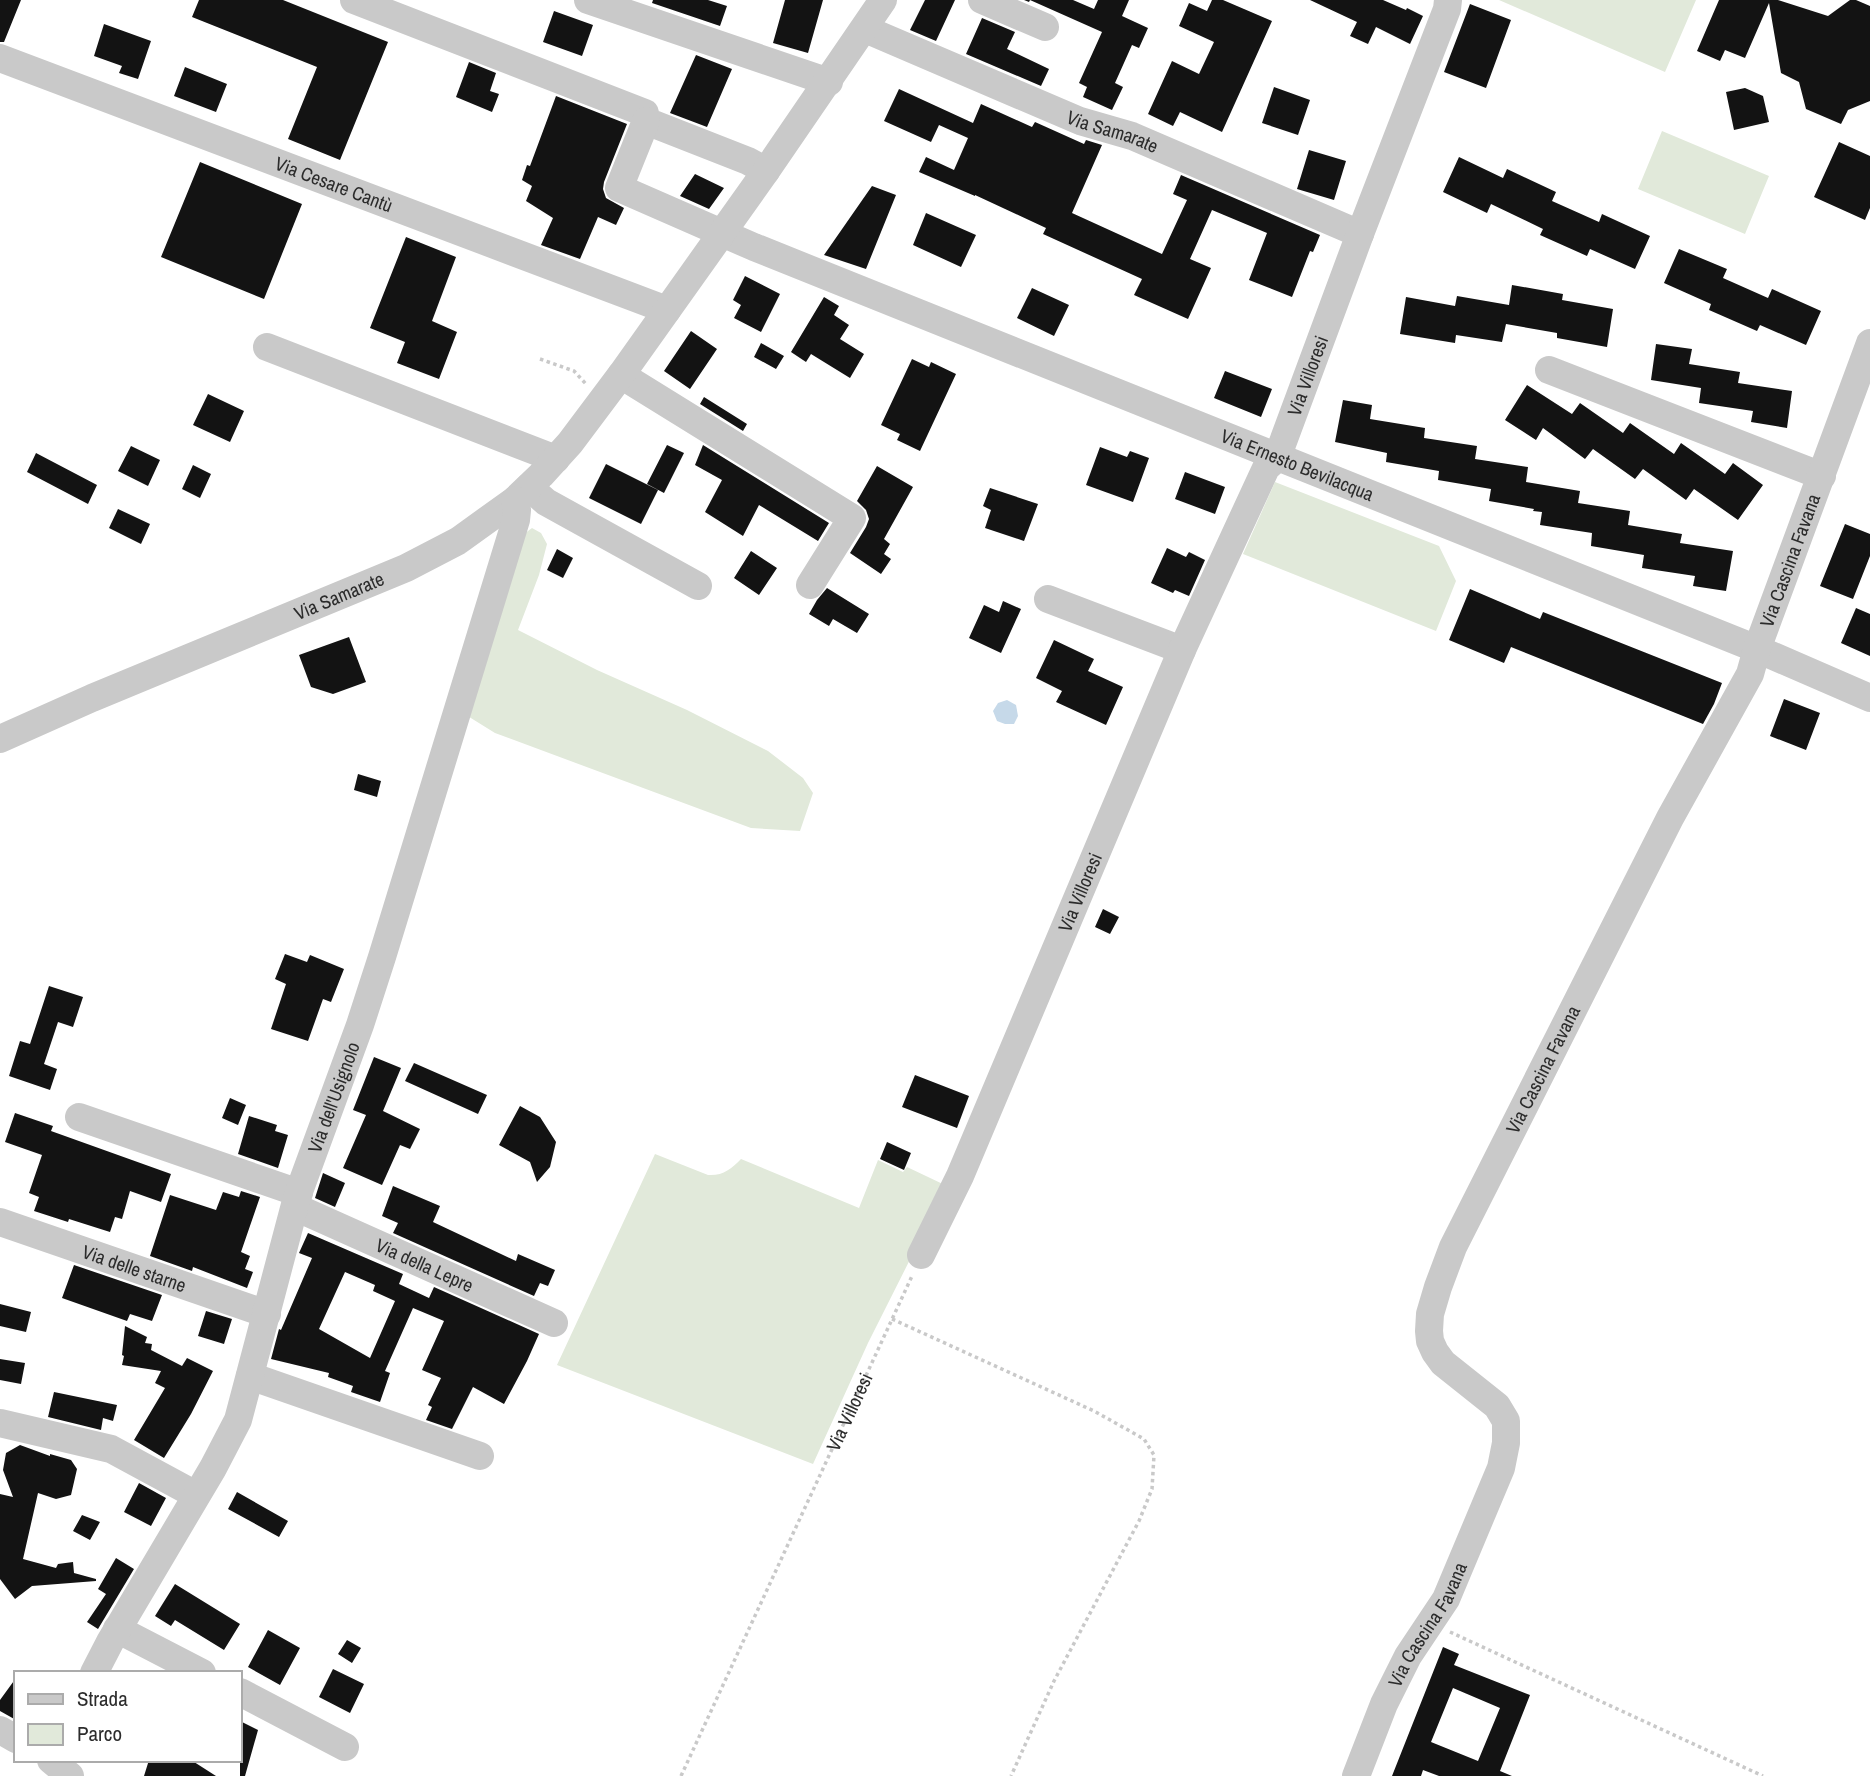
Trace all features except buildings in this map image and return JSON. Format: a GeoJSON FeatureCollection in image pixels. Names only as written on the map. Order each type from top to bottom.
{"type":"FeatureCollection","features":[{"type":"Feature","properties":{"kind":"street"},"geometry":{"type":"LineString","coordinates":[[354,0],[645,113],[646,121],[748,160],[766,171]]}},
{"type":"Feature","properties":{"kind":"street"},"geometry":{"type":"LineString","coordinates":[[588,0],[828,82]]}},
{"type":"Feature","properties":{"kind":"street","name":"Via Samarate"},"geometry":{"type":"LineString","coordinates":[[0,739],[406,568],[458,541],[522,493],[556,459],[621,375],[723,233],[883,0]]}},
{"type":"Feature","properties":{"kind":"street"},"geometry":{"type":"LineString","coordinates":[[982,0],[1045,27]]}},
{"type":"Feature","properties":{"kind":"street","name":"Via Villoresi"},"geometry":{"type":"LineString","coordinates":[[921,1255],[960,1176],[1182,650],[1266,468],[1277,458],[1360,234],[1441,3]]}},
{"type":"Feature","properties":{"kind":"street","name":"Via Samarate"},"geometry":{"type":"LineString","coordinates":[[865,29],[1080,121],[1132,136],[1360,234]]}},
{"type":"Feature","properties":{"kind":"street","name":"Via Cesare Cantù"},"geometry":{"type":"LineString","coordinates":[[0,58],[667,310]]}},
{"type":"Feature","properties":{"kind":"street","name":"Via Ernesto Bevilacqua"},"geometry":{"type":"LineString","coordinates":[[646,121],[619,188],[754,247],[1757,649],[1870,698]]}},
{"type":"Feature","properties":{"kind":"street","name":"Via Cascina Favana"},"geometry":{"type":"LineString","coordinates":[[1356,1776],[1384,1704],[1408,1656],[1446,1599],[1501,1468],[1506,1443],[1506,1420],[1497,1406],[1443,1363],[1435,1352],[1429,1331],[1430,1314],[1438,1287],[1453,1247],[1670,818],[1750,674],[1870,343]]}},
{"type":"Feature","properties":{"kind":"street"},"geometry":{"type":"LineString","coordinates":[[267,347],[556,459]]}},
{"type":"Feature","properties":{"kind":"street"},"geometry":{"type":"LineString","coordinates":[[1549,370],[1822,476]]}},
{"type":"Feature","properties":{"kind":"street"},"geometry":{"type":"LineString","coordinates":[[621,375],[852,518],[810,584]]}},
{"type":"Feature","properties":{"kind":"street"},"geometry":{"type":"LineString","coordinates":[[522,493],[546,502],[698,586]]}},
{"type":"Feature","properties":{"kind":"street","name":"Via dell'Usignolo"},"geometry":{"type":"LineString","coordinates":[[95,1671],[233,1430],[242,1408],[297,1200],[387,944],[522,493]]}},
{"type":"Feature","properties":{"kind":"street"},"geometry":{"type":"LineString","coordinates":[[1048,599],[1182,650]]}},
{"type":"Feature","properties":{"kind":"street","name":"Via della Lepre"},"geometry":{"type":"LineString","coordinates":[[79,1117],[297,1200],[554,1322]]}},
{"type":"Feature","properties":{"kind":"street","name":"Via delle starne"},"geometry":{"type":"LineString","coordinates":[[0,1222],[267,1314]]}},
{"type":"Feature","properties":{"kind":"street"},"geometry":{"type":"LineString","coordinates":[[250,1377],[480,1456]]}},
{"type":"Feature","properties":{"kind":"street"},"geometry":{"type":"LineString","coordinates":[[0,1423],[111,1449],[196,1495]]}},
{"type":"Feature","properties":{"kind":"street"},"geometry":{"type":"LineString","coordinates":[[117,1629],[198,1671]]}},
{"type":"Feature","properties":{"kind":"street"},"geometry":{"type":"LineString","coordinates":[[242,1693],[345,1747]]}},
{"type":"Feature","properties":{"kind":"street"},"geometry":{"type":"LineString","coordinates":[[54,1762],[72,1776]]}},
{"type":"Feature","properties":{"kind":"path"},"geometry":{"type":"LineString","coordinates":[[540,359],[574,371],[592,391]]}},
{"type":"Feature","properties":{"kind":"path","name":"Via Villoresi"},"geometry":{"type":"LineString","coordinates":[[681,1776],[921,1255]]}},
{"type":"Feature","properties":{"kind":"path"},"geometry":{"type":"LineString","coordinates":[[892,1319],[1094,1411],[1144,1439],[1154,1455],[1152,1489],[1139,1521],[1054,1681],[1011,1776]]}},
{"type":"Feature","properties":{"kind":"path"},"geometry":{"type":"LineString","coordinates":[[1431,1623],[1763,1776]]}},
{"type":"Feature","properties":{"kind":"green space"},"geometry":{"type":"Polygon","coordinates":[[[1499,0],[1696,0],[1665,72],[1499,0]]]}},
{"type":"Feature","properties":{"kind":"green space"},"geometry":{"type":"Polygon","coordinates":[[[1662,131],[1769,176],[1745,234],[1638,189],[1662,131]]]}},
{"type":"Feature","properties":{"kind":"green space"},"geometry":{"type":"Polygon","coordinates":[[[1275,482],[1439,546],[1456,581],[1436,631],[1243,554],[1275,482]]]}},
{"type":"Feature","properties":{"kind":"green space"},"geometry":{"type":"Polygon","coordinates":[[[532,528],[541,533],[547,544],[539,575],[518,630],[768,751],[803,778],[813,793],[800,831],[751,828],[495,733],[466,715],[524,534],[532,528]]]}},
{"type":"Feature","properties":{"kind":"green space"},"geometry":{"type":"Polygon","coordinates":[[[655,1154],[708,1175],[726,1171],[741,1159],[859,1208],[878,1160],[903,1172],[907,1167],[947,1186],[868,1343],[813,1464],[557,1365],[655,1154]]]}},
{"type":"Feature","properties":{"kind":"water"},"geometry":{"type":"Polygon","coordinates":[[[1007,700],[1016,705],[1018,716],[1014,724],[997,721],[993,711],[998,703],[1007,700]]]}}]}
